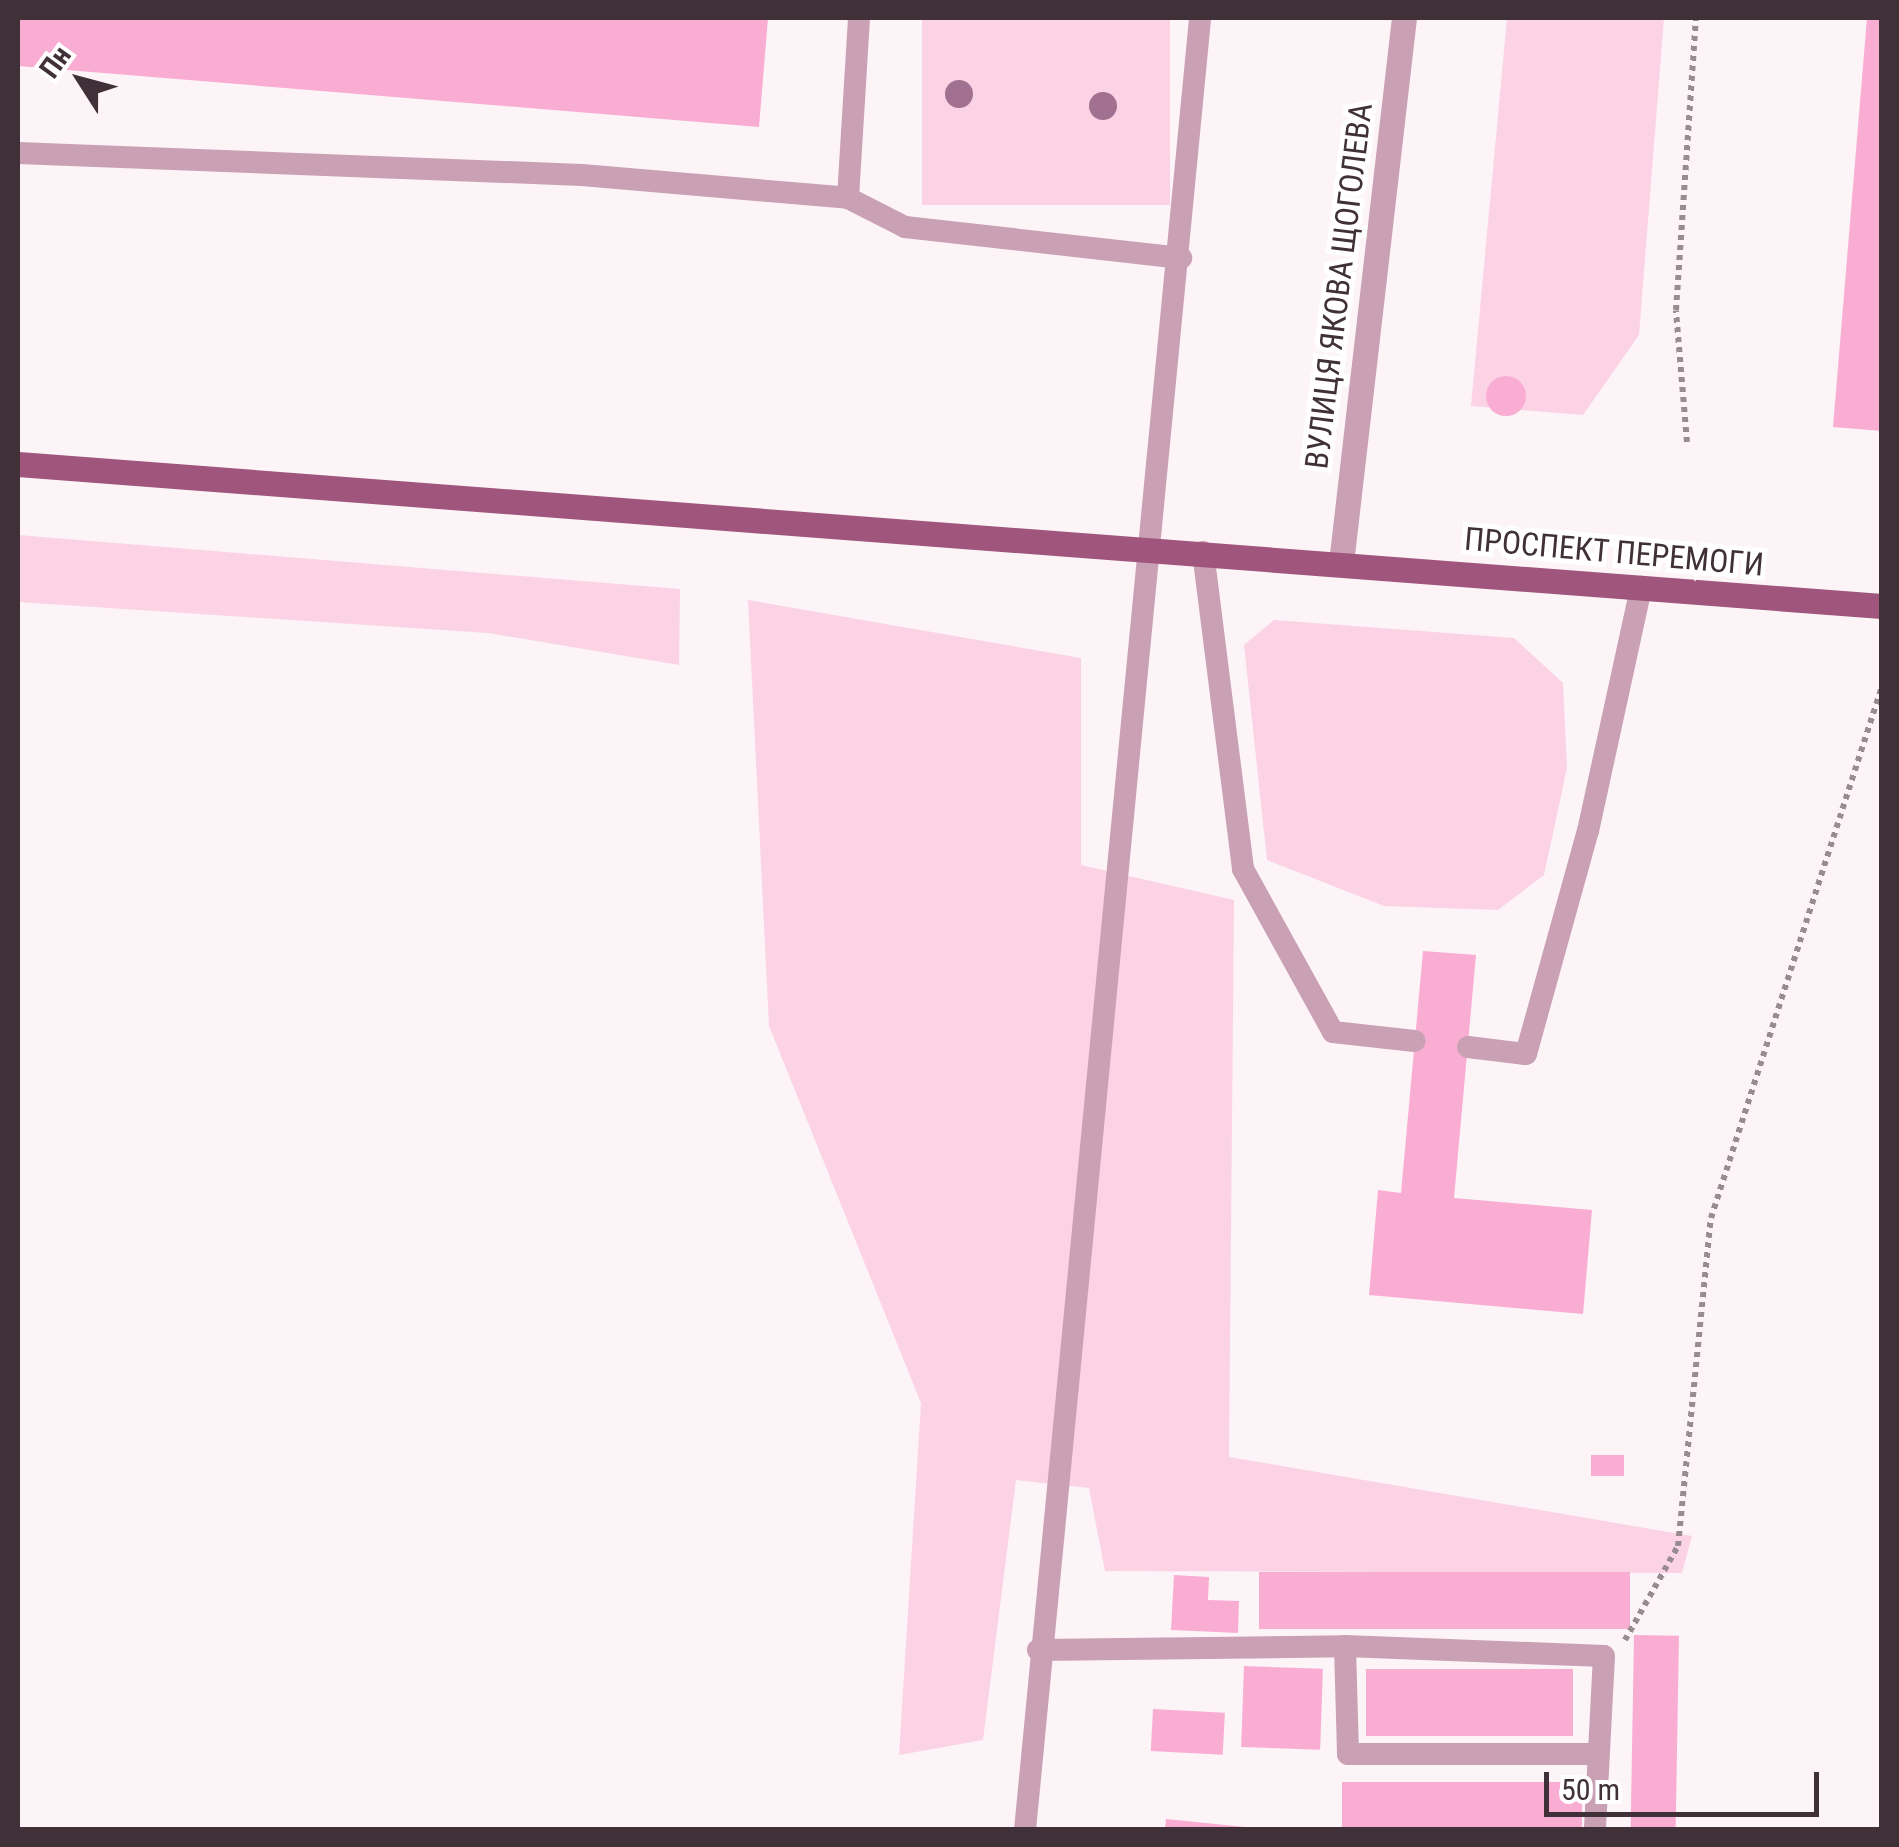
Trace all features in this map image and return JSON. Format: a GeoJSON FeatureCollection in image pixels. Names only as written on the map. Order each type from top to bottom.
{"type":"FeatureCollection","features":[{"type":"Feature","properties":{"kind":"main road","name":"ПРОСПЕКТ ПЕРЕМОГИ"},"geometry":{"type":"LineString","coordinates":[[18,464],[1882,606]]}},
{"type":"Feature","properties":{"kind":"street","name":"ВУЛИЦЯ ЯКОВА ЩОГОЛЕВА"},"geometry":{"type":"LineString","coordinates":[[1341,563],[1404,18]]}},
{"type":"Feature","properties":{"kind":"lane"},"geometry":{"type":"LineString","coordinates":[[848,198],[859,18]]}},
{"type":"Feature","properties":{"kind":"lane"},"geometry":{"type":"LineString","coordinates":[[1025,1830],[1038,1650],[1146,547],[1181,258],[1200,18]]}},
{"type":"Feature","properties":{"kind":"lane"},"geometry":{"type":"LineString","coordinates":[[18,153],[582,175],[848,198],[904,227],[1181,258]]}},
{"type":"Feature","properties":{"kind":"lane"},"geometry":{"type":"LineString","coordinates":[[1203,552],[1243,869],[1333,1032],[1415,1041]]}},
{"type":"Feature","properties":{"kind":"lane"},"geometry":{"type":"LineString","coordinates":[[1468,1047],[1526,1054],[1588,831],[1640,587]]}},
{"type":"Feature","properties":{"kind":"lane"},"geometry":{"type":"LineString","coordinates":[[1038,1650],[1345,1646],[1604,1656],[1595,1830]]}},
{"type":"Feature","properties":{"kind":"lane"},"geometry":{"type":"LineString","coordinates":[[1345,1646],[1348,1754],[1598,1754]]}},
{"type":"Feature","properties":{"kind":"path"},"geometry":{"type":"LineString","coordinates":[[1687,442],[1676,310],[1696,18]]}},
{"type":"Feature","properties":{"kind":"path"},"geometry":{"type":"LineString","coordinates":[[1604,1656],[1631,1636],[1678,1546],[1711,1218],[1882,686]]}},
{"type":"Feature","properties":{"kind":"shaded area"},"geometry":{"type":"Polygon","coordinates":[[[922,18],[1170,18],[1170,205],[922,205],[922,18]]]}},
{"type":"Feature","properties":{"kind":"shaded area"},"geometry":{"type":"Polygon","coordinates":[[[1507,18],[1664,18],[1639,335],[1583,415],[1471,406],[1507,18]]]}},
{"type":"Feature","properties":{"kind":"shaded area"},"geometry":{"type":"Polygon","coordinates":[[[18,535],[680,589],[679,665],[488,633],[18,602],[18,535]]]}},
{"type":"Feature","properties":{"kind":"shaded area"},"geometry":{"type":"Polygon","coordinates":[[[748,600],[1081,658],[1081,865],[1234,900],[1229,1457],[1692,1536],[1682,1573],[1105,1571],[1089,1488],[1016,1480],[983,1740],[899,1755],[921,1403],[769,1026],[748,600]]]}},
{"type":"Feature","properties":{"kind":"shaded area"},"geometry":{"type":"Polygon","coordinates":[[[1274,620],[1514,638],[1563,683],[1567,768],[1544,875],[1498,910],[1384,906],[1267,860],[1244,645],[1274,620]]]}},
{"type":"Feature","properties":{"kind":"building"},"geometry":{"type":"Polygon","coordinates":[[[18,18],[768,18],[759,127],[18,66],[18,18]]]}},
{"type":"Feature","properties":{"kind":"building"},"geometry":{"type":"Polygon","coordinates":[[[1867,18],[1882,18],[1882,431],[1833,427],[1867,18]]]}},
{"type":"Feature","properties":{"kind":"building"},"geometry":{"type":"Polygon","coordinates":[[[1506,376],[1520,382],[1526,396],[1520,410],[1506,416],[1492,410],[1486,396],[1492,382],[1506,376]]]}},
{"type":"Feature","properties":{"kind":"building"},"geometry":{"type":"Polygon","coordinates":[[[1423,951],[1476,955],[1454,1198],[1592,1210],[1583,1314],[1369,1295],[1378,1190],[1401,1193],[1423,951]]]}},
{"type":"Feature","properties":{"kind":"building"},"geometry":{"type":"Polygon","coordinates":[[[1591,1455],[1624,1455],[1624,1476],[1591,1476],[1591,1455]]]}},
{"type":"Feature","properties":{"kind":"building"},"geometry":{"type":"Polygon","coordinates":[[[1259,1572],[1630,1572],[1630,1629],[1259,1629],[1259,1572]]]}},
{"type":"Feature","properties":{"kind":"building"},"geometry":{"type":"Polygon","coordinates":[[[1174,1575],[1209,1577],[1208,1600],[1239,1601],[1238,1633],[1171,1630],[1174,1575]]]}},
{"type":"Feature","properties":{"kind":"building"},"geometry":{"type":"Polygon","coordinates":[[[1634,1635],[1679,1636],[1676,1830],[1631,1830],[1634,1635]]]}},
{"type":"Feature","properties":{"kind":"building"},"geometry":{"type":"Polygon","coordinates":[[[1244,1666],[1323,1669],[1320,1750],[1241,1747],[1244,1666]]]}},
{"type":"Feature","properties":{"kind":"building"},"geometry":{"type":"Polygon","coordinates":[[[1366,1669],[1573,1669],[1573,1736],[1366,1736],[1366,1669]]]}},
{"type":"Feature","properties":{"kind":"building"},"geometry":{"type":"Polygon","coordinates":[[[1153,1709],[1225,1713],[1223,1755],[1151,1751],[1153,1709]]]}},
{"type":"Feature","properties":{"kind":"building"},"geometry":{"type":"Polygon","coordinates":[[[1342,1782],[1582,1782],[1582,1830],[1342,1830],[1342,1782]]]}},
{"type":"Feature","properties":{"kind":"building"},"geometry":{"type":"Polygon","coordinates":[[[1166,1819],[1245,1827],[1245,1830],[1165,1830],[1166,1819]]]}}]}
